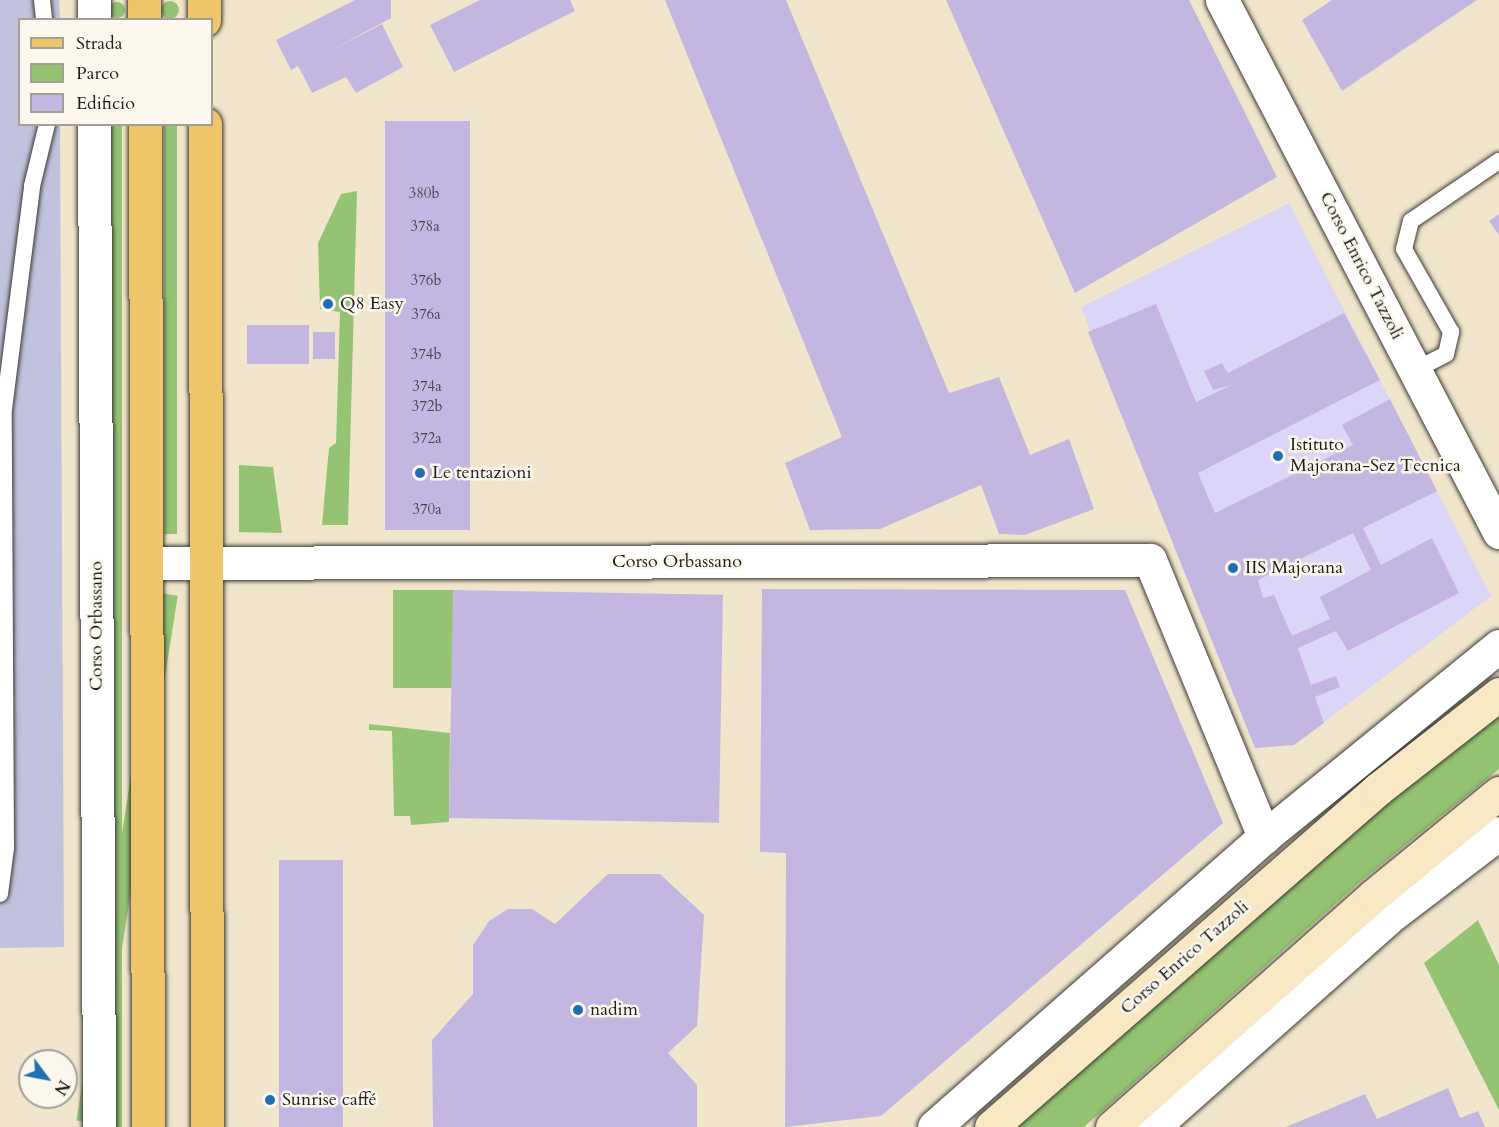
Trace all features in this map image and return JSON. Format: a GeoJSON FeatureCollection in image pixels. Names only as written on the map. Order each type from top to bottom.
{"type":"FeatureCollection","features":[{"type":"Feature","properties":{"kind":"main road"},"geometry":{"type":"LineString","coordinates":[[144,0],[144,18]]}},
{"type":"Feature","properties":{"kind":"main road"},"geometry":{"type":"LineString","coordinates":[[204,0],[204,18]]}},
{"type":"Feature","properties":{"kind":"main road"},"geometry":{"type":"LineString","coordinates":[[145,126],[148,1127]]}},
{"type":"Feature","properties":{"kind":"main road"},"geometry":{"type":"LineString","coordinates":[[205,126],[207,1127]]}},
{"type":"Feature","properties":{"kind":"street"},"geometry":{"type":"LineString","coordinates":[[94,0],[94,18]]}},
{"type":"Feature","properties":{"kind":"street","name":"Corso Enrico Tazzoli"},"geometry":{"type":"LineString","coordinates":[[1222,0],[1499,532]]}},
{"type":"Feature","properties":{"kind":"street","name":"Corso Orbassano"},"geometry":{"type":"LineString","coordinates":[[94,126],[99,1127]]}},
{"type":"Feature","properties":{"kind":"street","name":"Corso Orbassano"},"geometry":{"type":"LineString","coordinates":[[146,563],[1150,560],[1264,837]]}},
{"type":"Feature","properties":{"kind":"street","name":"Corso Enrico Tazzoli"},"geometry":{"type":"LineString","coordinates":[[934,1127],[1264,837],[1499,646]]}},
{"type":"Feature","properties":{"kind":"street","name":"Corso Enrico Tazzoli"},"geometry":{"type":"LineString","coordinates":[[991,1127],[1378,789],[1499,694]]}},
{"type":"Feature","properties":{"kind":"street","name":"Corso Enrico Tazzoli"},"geometry":{"type":"LineString","coordinates":[[1378,789],[1429,703]]}},
{"type":"Feature","properties":{"kind":"street"},"geometry":{"type":"LineString","coordinates":[[1112,1127],[1372,896],[1499,793]]}},
{"type":"Feature","properties":{"kind":"street"},"geometry":{"type":"LineString","coordinates":[[1153,1127],[1388,918],[1499,833]]}},
{"type":"Feature","properties":{"kind":"lane"},"geometry":{"type":"LineString","coordinates":[[42,0],[44,18]]}},
{"type":"Feature","properties":{"kind":"lane"},"geometry":{"type":"LineString","coordinates":[[0,894],[6,848],[4,409],[32,186],[47,126]]}},
{"type":"Feature","properties":{"kind":"lane"},"geometry":{"type":"LineString","coordinates":[[1415,370],[1446,354],[1451,332],[1404,249],[1411,222],[1499,161]]}},
{"type":"Feature","properties":{"kind":"shaded area"},"geometry":{"type":"Polygon","coordinates":[[[0,0],[59,0],[60,18],[18,18],[18,126],[60,126],[64,947],[0,948],[0,0]]]}},
{"type":"Feature","properties":{"kind":"shaded area","name":"Istituto Majorana-Sez Tecnica"},"geometry":{"type":"Polygon","coordinates":[[[1289,203],[1491,596],[1294,745],[1255,748],[1081,307],[1289,203]]]}},
{"type":"Feature","properties":{"kind":"green space"},"geometry":{"type":"Polygon","coordinates":[[[166,1],[174,1],[179,6],[179,14],[176,18],[164,18],[161,14],[161,6],[166,1]]]}},
{"type":"Feature","properties":{"kind":"green space"},"geometry":{"type":"Polygon","coordinates":[[[117,2],[123,4],[125,10],[123,16],[117,18],[111,16],[109,10],[111,4],[117,2]]]}},
{"type":"Feature","properties":{"kind":"green space"},"geometry":{"type":"Polygon","coordinates":[[[111,126],[122,126],[122,1127],[111,1127],[111,126]]]}},
{"type":"Feature","properties":{"kind":"green space"},"geometry":{"type":"Polygon","coordinates":[[[164,126],[177,126],[177,534],[164,534],[164,126]]]}},
{"type":"Feature","properties":{"kind":"green space"},"geometry":{"type":"Polygon","coordinates":[[[357,191],[348,525],[322,525],[329,448],[336,443],[340,312],[320,309],[318,243],[341,194],[357,191]]]}},
{"type":"Feature","properties":{"kind":"green space"},"geometry":{"type":"Polygon","coordinates":[[[239,465],[273,467],[282,533],[239,532],[239,465]]]}},
{"type":"Feature","properties":{"kind":"green space"},"geometry":{"type":"Polygon","coordinates":[[[393,590],[453,590],[453,688],[393,688],[393,590]]]}},
{"type":"Feature","properties":{"kind":"green space"},"geometry":{"type":"Polygon","coordinates":[[[160,593],[178,596],[94,1123],[76,1120],[160,593]]]}},
{"type":"Feature","properties":{"kind":"green space"},"geometry":{"type":"Polygon","coordinates":[[[1499,708],[1499,769],[1361,881],[1084,1127],[1013,1127],[1329,845],[1499,708]]]}},
{"type":"Feature","properties":{"kind":"green space"},"geometry":{"type":"Polygon","coordinates":[[[369,724],[450,733],[449,822],[411,825],[410,816],[394,816],[392,731],[369,730],[369,724]]]}},
{"type":"Feature","properties":{"kind":"green space"},"geometry":{"type":"Polygon","coordinates":[[[1478,920],[1499,965],[1499,1110],[1424,963],[1478,920]]]}},
{"type":"Feature","properties":{"kind":"building"},"geometry":{"type":"Polygon","coordinates":[[[355,0],[391,0],[391,18],[326,53],[382,24],[403,67],[356,93],[346,77],[312,93],[298,66],[291,70],[276,40],[355,0]]]}},
{"type":"Feature","properties":{"kind":"building"},"geometry":{"type":"Polygon","coordinates":[[[480,0],[570,0],[575,11],[454,72],[430,25],[480,0]]]}},
{"type":"Feature","properties":{"kind":"building"},"geometry":{"type":"Polygon","coordinates":[[[665,0],[786,0],[949,393],[999,377],[1030,455],[1069,439],[1094,509],[1025,535],[999,534],[981,485],[880,529],[810,530],[785,463],[842,437],[665,0]]]}},
{"type":"Feature","properties":{"kind":"building"},"geometry":{"type":"Polygon","coordinates":[[[946,0],[1189,0],[1277,177],[1075,293],[946,0]]]}},
{"type":"Feature","properties":{"kind":"building"},"geometry":{"type":"Polygon","coordinates":[[[1332,0],[1477,0],[1342,91],[1302,20],[1332,0]]]}},
{"type":"Feature","properties":{"kind":"building"},"geometry":{"type":"Polygon","coordinates":[[[385,121],[470,121],[470,530],[385,530],[385,121]]]}},
{"type":"Feature","properties":{"kind":"building"},"geometry":{"type":"Polygon","coordinates":[[[1499,214],[1499,235],[1489,221],[1499,214]]]}},
{"type":"Feature","properties":{"kind":"building","name":"IIS Majorana"},"geometry":{"type":"Polygon","coordinates":[[[1156,304],[1196,402],[1232,385],[1213,390],[1204,371],[1222,363],[1228,373],[1344,313],[1380,380],[1198,473],[1215,513],[1353,445],[1342,425],[1390,399],[1437,491],[1363,528],[1381,565],[1432,538],[1459,593],[1348,651],[1336,631],[1298,648],[1311,685],[1336,676],[1340,687],[1315,697],[1324,723],[1294,745],[1255,748],[1088,332],[1156,304]],[[1353,533],[1258,580],[1263,598],[1274,595],[1292,636],[1330,619],[1320,597],[1371,570],[1353,533]]]}},
{"type":"Feature","properties":{"kind":"building"},"geometry":{"type":"Polygon","coordinates":[[[247,325],[309,325],[309,364],[247,364],[247,325]]]}},
{"type":"Feature","properties":{"kind":"building"},"geometry":{"type":"Polygon","coordinates":[[[313,332],[335,332],[335,359],[313,359],[313,332]]]}},
{"type":"Feature","properties":{"kind":"building"},"geometry":{"type":"Polygon","coordinates":[[[762,589],[1125,590],[1223,823],[881,1116],[785,1127],[786,853],[760,852],[762,589]]]}},
{"type":"Feature","properties":{"kind":"building"},"geometry":{"type":"Polygon","coordinates":[[[453,590],[723,595],[719,823],[449,818],[453,590]]]}},
{"type":"Feature","properties":{"kind":"building"},"geometry":{"type":"Polygon","coordinates":[[[279,860],[343,860],[343,1127],[279,1127],[279,860]]]}},
{"type":"Feature","properties":{"kind":"building","name":"nadim"},"geometry":{"type":"Polygon","coordinates":[[[608,874],[660,874],[704,915],[697,1026],[668,1053],[697,1085],[697,1127],[433,1127],[432,1040],[473,994],[473,945],[489,921],[508,909],[532,909],[555,924],[608,874]]]}},
{"type":"Feature","properties":{"kind":"building"},"geometry":{"type":"Polygon","coordinates":[[[1448,1088],[1460,1118],[1478,1111],[1485,1127],[1286,1127],[1365,1094],[1377,1119],[1448,1088]]]}},
{"type":"Feature","properties":{"kind":"place","name":"Q8 Easy"},"geometry":{"type":"Point","coordinates":[328,304]}},
{"type":"Feature","properties":{"kind":"place","name":"Istituto Majorana-Sez Tecnica"},"geometry":{"type":"Point","coordinates":[1278,456]}},
{"type":"Feature","properties":{"kind":"place","name":"Le tentazioni"},"geometry":{"type":"Point","coordinates":[420,473]}},
{"type":"Feature","properties":{"kind":"place","name":"IIS Majorana"},"geometry":{"type":"Point","coordinates":[1233,568]}},
{"type":"Feature","properties":{"kind":"place","name":"nadim"},"geometry":{"type":"Point","coordinates":[578,1010]}},
{"type":"Feature","properties":{"kind":"place","name":"Sunrise caffé"},"geometry":{"type":"Point","coordinates":[270,1100]}}]}
